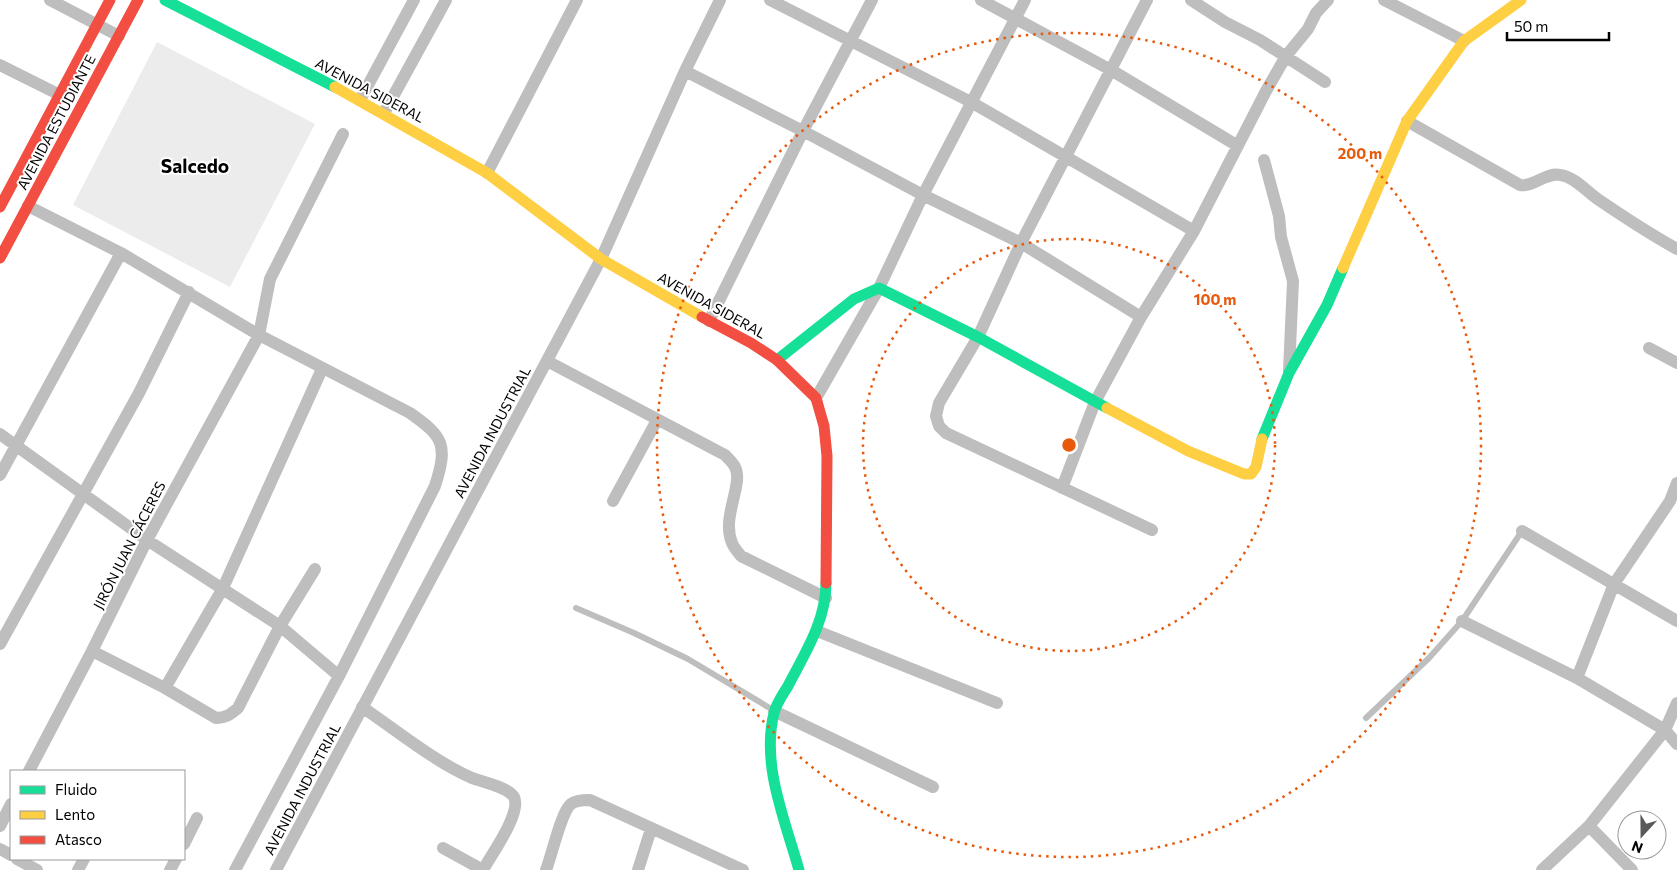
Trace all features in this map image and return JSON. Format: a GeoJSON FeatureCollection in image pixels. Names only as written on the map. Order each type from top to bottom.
{"type":"FeatureCollection","features":[{"type":"Feature","properties":{"kind":"street"},"geometry":{"type":"LineString","coordinates":[[50,0],[119,36]]}},
{"type":"Feature","properties":{"kind":"street","name":"AVENIDA ESTUDIANTE"},"geometry":{"type":"LineString","coordinates":[[0,207],[110,0]]}},
{"type":"Feature","properties":{"kind":"street","name":"AVENIDA ESTUDIANTE"},"geometry":{"type":"LineString","coordinates":[[0,258],[138,0]]}},
{"type":"Feature","properties":{"kind":"street","name":"AVENIDA SIDERAL"},"geometry":{"type":"LineString","coordinates":[[165,0],[360,100],[487,173],[601,258],[709,321],[751,343],[777,360],[816,398],[824,426],[827,456],[826,598],[817,631],[774,711],[769,743],[771,770],[799,870]]}},
{"type":"Feature","properties":{"kind":"street"},"geometry":{"type":"LineString","coordinates":[[360,100],[414,0]]}},
{"type":"Feature","properties":{"kind":"street"},"geometry":{"type":"LineString","coordinates":[[384,113],[446,0]]}},
{"type":"Feature","properties":{"kind":"street"},"geometry":{"type":"LineString","coordinates":[[487,173],[577,0]]}},
{"type":"Feature","properties":{"kind":"street"},"geometry":{"type":"LineString","coordinates":[[770,0],[971,102],[1194,231]]}},
{"type":"Feature","properties":{"kind":"street"},"geometry":{"type":"LineString","coordinates":[[709,321],[872,0]]}},
{"type":"Feature","properties":{"kind":"street"},"geometry":{"type":"LineString","coordinates":[[981,0],[1111,70],[1238,146]]}},
{"type":"Feature","properties":{"kind":"street"},"geometry":{"type":"LineString","coordinates":[[816,398],[879,288],[923,195],[1025,0]]}},
{"type":"Feature","properties":{"kind":"street"},"geometry":{"type":"LineString","coordinates":[[1147,0],[1021,244],[978,337],[939,403],[936,416],[939,426],[946,433],[1152,530]]}},
{"type":"Feature","properties":{"kind":"street"},"geometry":{"type":"LineString","coordinates":[[1191,0],[1225,22],[1286,56],[1325,82]]}},
{"type":"Feature","properties":{"kind":"street"},"geometry":{"type":"LineString","coordinates":[[1062,488],[1095,402],[1141,318],[1194,231],[1286,56],[1308,29],[1316,13],[1328,0]]}},
{"type":"Feature","properties":{"kind":"street"},"geometry":{"type":"LineString","coordinates":[[1384,0],[1464,41]]}},
{"type":"Feature","properties":{"kind":"street"},"geometry":{"type":"LineString","coordinates":[[879,288],[978,337],[1188,451],[1244,474],[1251,474],[1256,467],[1266,428],[1276,408],[1289,373],[1327,305],[1407,121],[1464,41],[1521,0]]}},
{"type":"Feature","properties":{"kind":"street","name":"AVENIDA INDUSTRIAL"},"geometry":{"type":"LineString","coordinates":[[276,870],[601,258],[716,1]]}},
{"type":"Feature","properties":{"kind":"street"},"geometry":{"type":"LineString","coordinates":[[0,65],[60,94]]}},
{"type":"Feature","properties":{"kind":"street"},"geometry":{"type":"LineString","coordinates":[[685,71],[1021,244],[1141,318]]}},
{"type":"Feature","properties":{"kind":"street"},"geometry":{"type":"LineString","coordinates":[[1407,121],[1520,185],[1526,186],[1560,174],[1574,180],[1639,227],[1677,249]]}},
{"type":"Feature","properties":{"kind":"street","name":"JIRÓN JUAN CÁCERES"},"geometry":{"type":"LineString","coordinates":[[30,770],[147,540],[259,334],[270,279],[343,134]]}},
{"type":"Feature","properties":{"kind":"street"},"geometry":{"type":"LineString","coordinates":[[1264,160],[1279,216],[1281,237],[1293,281],[1289,373]]}},
{"type":"Feature","properties":{"kind":"street"},"geometry":{"type":"LineString","coordinates":[[28,206],[121,253],[322,369],[223,588],[165,688]]}},
{"type":"Feature","properties":{"kind":"street"},"geometry":{"type":"LineString","coordinates":[[0,475],[121,253]]}},
{"type":"Feature","properties":{"kind":"street"},"geometry":{"type":"LineString","coordinates":[[777,360],[854,299],[879,288]]}},
{"type":"Feature","properties":{"kind":"street"},"geometry":{"type":"LineString","coordinates":[[0,644],[138,393],[189,292]]}},
{"type":"Feature","properties":{"kind":"street"},"geometry":{"type":"LineString","coordinates":[[1649,348],[1677,363]]}},
{"type":"Feature","properties":{"kind":"street"},"geometry":{"type":"LineString","coordinates":[[547,361],[726,455],[736,468],[738,482],[728,526],[732,544],[741,556],[826,598]]}},
{"type":"Feature","properties":{"kind":"street","name":"AVENIDA INDUSTRIAL"},"geometry":{"type":"LineString","coordinates":[[235,870],[340,676],[435,486],[442,465],[442,448],[432,429],[410,413],[322,369]]}},
{"type":"Feature","properties":{"kind":"street"},"geometry":{"type":"LineString","coordinates":[[613,501],[657,420]]}},
{"type":"Feature","properties":{"kind":"street"},"geometry":{"type":"LineString","coordinates":[[0,434],[147,540],[280,626],[340,676]]}},
{"type":"Feature","properties":{"kind":"street"},"geometry":{"type":"LineString","coordinates":[[1577,678],[1614,584],[1670,501],[1677,483]]}},
{"type":"Feature","properties":{"kind":"street"},"geometry":{"type":"LineString","coordinates":[[1522,531],[1677,621]]}},
{"type":"Feature","properties":{"kind":"street"},"geometry":{"type":"LineString","coordinates":[[92,650],[165,688],[216,718],[224,718],[238,708],[280,626],[315,569]]}},
{"type":"Feature","properties":{"kind":"street"},"geometry":{"type":"LineString","coordinates":[[1462,621],[1577,678],[1665,730],[1677,744]]}},
{"type":"Feature","properties":{"kind":"street"},"geometry":{"type":"LineString","coordinates":[[817,631],[997,704]]}},
{"type":"Feature","properties":{"kind":"street"},"geometry":{"type":"LineString","coordinates":[[1542,870],[1589,826],[1665,730],[1677,703]]}},
{"type":"Feature","properties":{"kind":"street"},"geometry":{"type":"LineString","coordinates":[[362,707],[450,766],[472,778],[505,790],[514,797],[516,809],[483,870],[443,848]]}},
{"type":"Feature","properties":{"kind":"street"},"geometry":{"type":"LineString","coordinates":[[774,711],[933,787]]}},
{"type":"Feature","properties":{"kind":"street"},"geometry":{"type":"LineString","coordinates":[[546,870],[564,813],[571,804],[580,800],[590,800],[743,870]]}},
{"type":"Feature","properties":{"kind":"street"},"geometry":{"type":"LineString","coordinates":[[0,826],[10,806]]}},
{"type":"Feature","properties":{"kind":"street"},"geometry":{"type":"LineString","coordinates":[[185,842],[197,818]]}},
{"type":"Feature","properties":{"kind":"street"},"geometry":{"type":"LineString","coordinates":[[1589,826],[1632,870]]}},
{"type":"Feature","properties":{"kind":"street"},"geometry":{"type":"LineString","coordinates":[[638,870],[651,829]]}},
{"type":"Feature","properties":{"kind":"street"},"geometry":{"type":"LineString","coordinates":[[19,860],[37,870]]}},
{"type":"Feature","properties":{"kind":"lane"},"geometry":{"type":"LineString","coordinates":[[1366,718],[1429,658],[1462,621],[1522,531]]}},
{"type":"Feature","properties":{"kind":"lane"},"geometry":{"type":"LineString","coordinates":[[576,608],[688,659],[774,711]]}},
{"type":"Feature","properties":{"kind":"shaded area"},"geometry":{"type":"Polygon","coordinates":[[[157,42],[315,124],[230,287],[73,205],[157,42]]]}},
{"type":"Feature","properties":{"kind":"traffic: fast"},"geometry":{"type":"LineString","coordinates":[[165,0],[335,87]]}},
{"type":"Feature","properties":{"kind":"traffic: fast"},"geometry":{"type":"LineString","coordinates":[[1262,439],[1289,373],[1327,305],[1343,268]]}},
{"type":"Feature","properties":{"kind":"traffic: fast"},"geometry":{"type":"LineString","coordinates":[[777,360],[854,299],[879,288],[978,337],[1107,408]]}},
{"type":"Feature","properties":{"kind":"traffic: fast"},"geometry":{"type":"LineString","coordinates":[[799,870],[776,792],[770,752],[771,733],[776,706],[807,649],[818,624],[825,597],[826,583]]}},
{"type":"Feature","properties":{"kind":"traffic: slow"},"geometry":{"type":"LineString","coordinates":[[1343,268],[1407,121],[1464,41],[1521,0]]}},
{"type":"Feature","properties":{"kind":"traffic: slow"},"geometry":{"type":"LineString","coordinates":[[335,87],[487,173],[601,259],[702,317]]}},
{"type":"Feature","properties":{"kind":"traffic: slow"},"geometry":{"type":"LineString","coordinates":[[1107,408],[1188,451],[1244,474],[1251,474],[1256,467],[1262,439]]}},
{"type":"Feature","properties":{"kind":"traffic: jam"},"geometry":{"type":"LineString","coordinates":[[0,207],[110,0]]}},
{"type":"Feature","properties":{"kind":"traffic: jam"},"geometry":{"type":"LineString","coordinates":[[0,258],[138,0]]}},
{"type":"Feature","properties":{"kind":"traffic: jam"},"geometry":{"type":"LineString","coordinates":[[702,317],[751,343],[777,360],[816,398],[824,426],[827,456],[826,583]]}},
{"type":"Feature","properties":{"kind":"district","name":"Salcedo"},"geometry":{"type":"Point","coordinates":[195,165]}}]}
